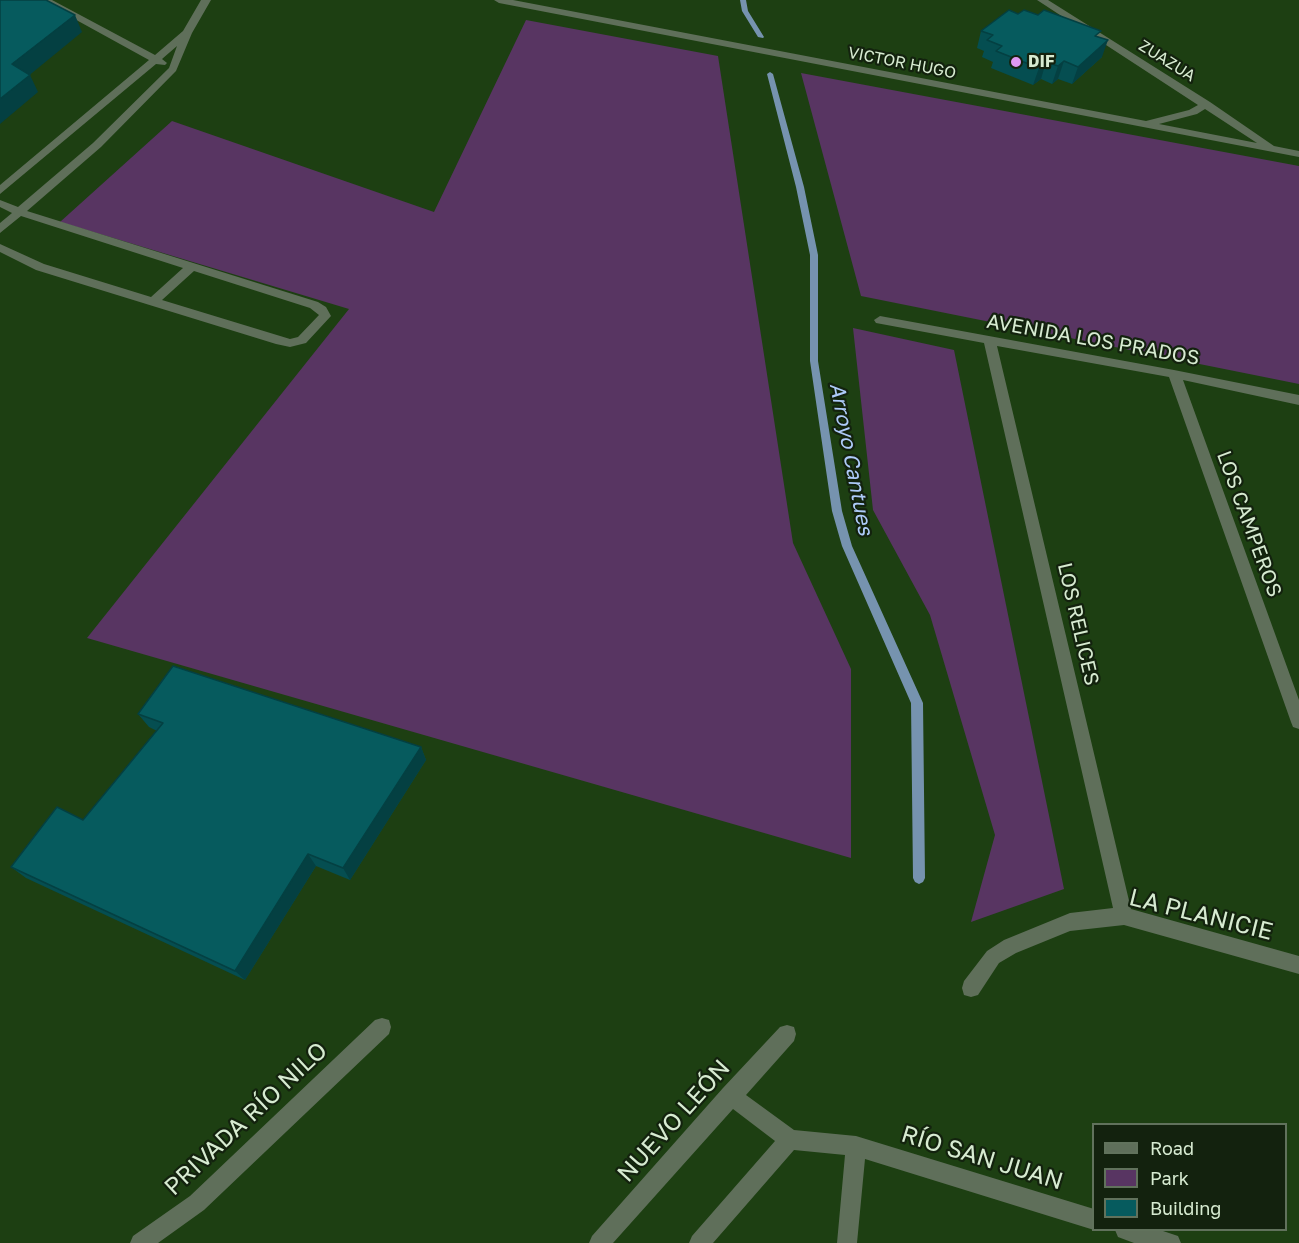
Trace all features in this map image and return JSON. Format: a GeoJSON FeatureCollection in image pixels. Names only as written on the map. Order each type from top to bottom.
{"type":"FeatureCollection","features":[{"type":"Feature","properties":{"kind":"street"},"geometry":{"type":"LineString","coordinates":[[45,0],[173,69]]}},
{"type":"Feature","properties":{"kind":"street"},"geometry":{"type":"LineString","coordinates":[[0,229],[97,145],[173,69],[187,33],[206,0]]}},
{"type":"Feature","properties":{"kind":"street","name":"VICTOR HUGO"},"geometry":{"type":"LineString","coordinates":[[499,0],[1299,154]]}},
{"type":"Feature","properties":{"kind":"street"},"geometry":{"type":"LineString","coordinates":[[558,11],[560,0]]}},
{"type":"Feature","properties":{"kind":"street","name":"ZUAZUA"},"geometry":{"type":"LineString","coordinates":[[1042,0],[1274,150]]}},
{"type":"Feature","properties":{"kind":"street"},"geometry":{"type":"LineString","coordinates":[[0,191],[154,58],[187,33]]}},
{"type":"Feature","properties":{"kind":"street"},"geometry":{"type":"LineString","coordinates":[[1143,125],[1193,112],[1206,104]]}},
{"type":"Feature","properties":{"kind":"street"},"geometry":{"type":"LineString","coordinates":[[0,203],[19,212],[314,305],[322,310],[325,316],[302,340],[290,343],[40,267],[0,248]]}},
{"type":"Feature","properties":{"kind":"street"},"geometry":{"type":"LineString","coordinates":[[154,302],[192,266]]}},
{"type":"Feature","properties":{"kind":"street","name":"AVENIDA LOS PRADOS"},"geometry":{"type":"LineString","coordinates":[[880,320],[1174,374],[1299,400]]}},
{"type":"Feature","properties":{"kind":"street","name":"LOS RELICES"},"geometry":{"type":"LineString","coordinates":[[990,341],[1124,916]]}},
{"type":"Feature","properties":{"kind":"street","name":"LOS CAMPEROS"},"geometry":{"type":"LineString","coordinates":[[1174,374],[1299,722]]}},
{"type":"Feature","properties":{"kind":"street","name":"LA PLANICIE"},"geometry":{"type":"LineString","coordinates":[[971,988],[993,957],[1010,946],[1070,922],[1124,916],[1299,965]]}},
{"type":"Feature","properties":{"kind":"street","name":"PRIVADA RÍO NILO"},"geometry":{"type":"LineString","coordinates":[[140,1243],[197,1203],[382,1027]]}},
{"type":"Feature","properties":{"kind":"street","name":"NUEVO LEÓN"},"geometry":{"type":"LineString","coordinates":[[599,1243],[787,1034]]}},
{"type":"Feature","properties":{"kind":"street"},"geometry":{"type":"LineString","coordinates":[[730,1095],[790,1140],[856,1146],[847,1243]]}},
{"type":"Feature","properties":{"kind":"street"},"geometry":{"type":"LineString","coordinates":[[699,1243],[790,1140]]}},
{"type":"Feature","properties":{"kind":"street","name":"RÍO SAN JUAN"},"geometry":{"type":"LineString","coordinates":[[856,1146],[1092,1219]]}},
{"type":"Feature","properties":{"kind":"street"},"geometry":{"type":"LineString","coordinates":[[1128,1231],[1150,1240],[1171,1243]]}},
{"type":"Feature","properties":{"kind":"green space"},"geometry":{"type":"Polygon","coordinates":[[[526,20],[718,56],[793,543],[851,669],[851,858],[87,638],[349,309],[60,222],[172,121],[434,212],[526,20]]]}},
{"type":"Feature","properties":{"kind":"green space"},"geometry":{"type":"Polygon","coordinates":[[[801,73],[1299,166],[1299,384],[861,296],[801,73]]]}},
{"type":"Feature","properties":{"kind":"green space"},"geometry":{"type":"Polygon","coordinates":[[[853,328],[954,350],[1064,889],[971,922],[995,835],[930,615],[873,510],[853,328]]]}},
{"type":"Feature","properties":{"kind":"building"},"geometry":{"type":"Polygon","coordinates":[[[0,0],[46,0],[75,15],[12,64],[30,75],[0,99],[0,0]]]}},
{"type":"Feature","properties":{"kind":"building"},"geometry":{"type":"Polygon","coordinates":[[[1009,10],[1018,14],[1024,10],[1038,15],[1044,10],[1101,31],[1095,36],[1108,40],[1078,67],[1064,61],[1058,66],[1046,62],[1039,68],[996,51],[1002,46],[987,40],[993,35],[981,31],[1009,10]]]}},
{"type":"Feature","properties":{"kind":"building"},"geometry":{"type":"Polygon","coordinates":[[[173,666],[421,747],[343,868],[308,854],[235,971],[11,867],[57,807],[83,820],[163,723],[138,714],[173,666]]]}},
{"type":"Feature","properties":{"kind":"waterway","name":"Arroyo Cantues"},"geometry":{"type":"LineString","coordinates":[[743,0],[745,11],[761,37]]}},
{"type":"Feature","properties":{"kind":"waterway","name":"Arroyo Cantues"},"geometry":{"type":"LineString","coordinates":[[770,74],[800,187],[814,255],[814,361],[837,511],[847,546],[917,703],[919,878]]}},
{"type":"Feature","properties":{"kind":"place","name":"DIF"},"geometry":{"type":"Point","coordinates":[1016,62]}}]}
